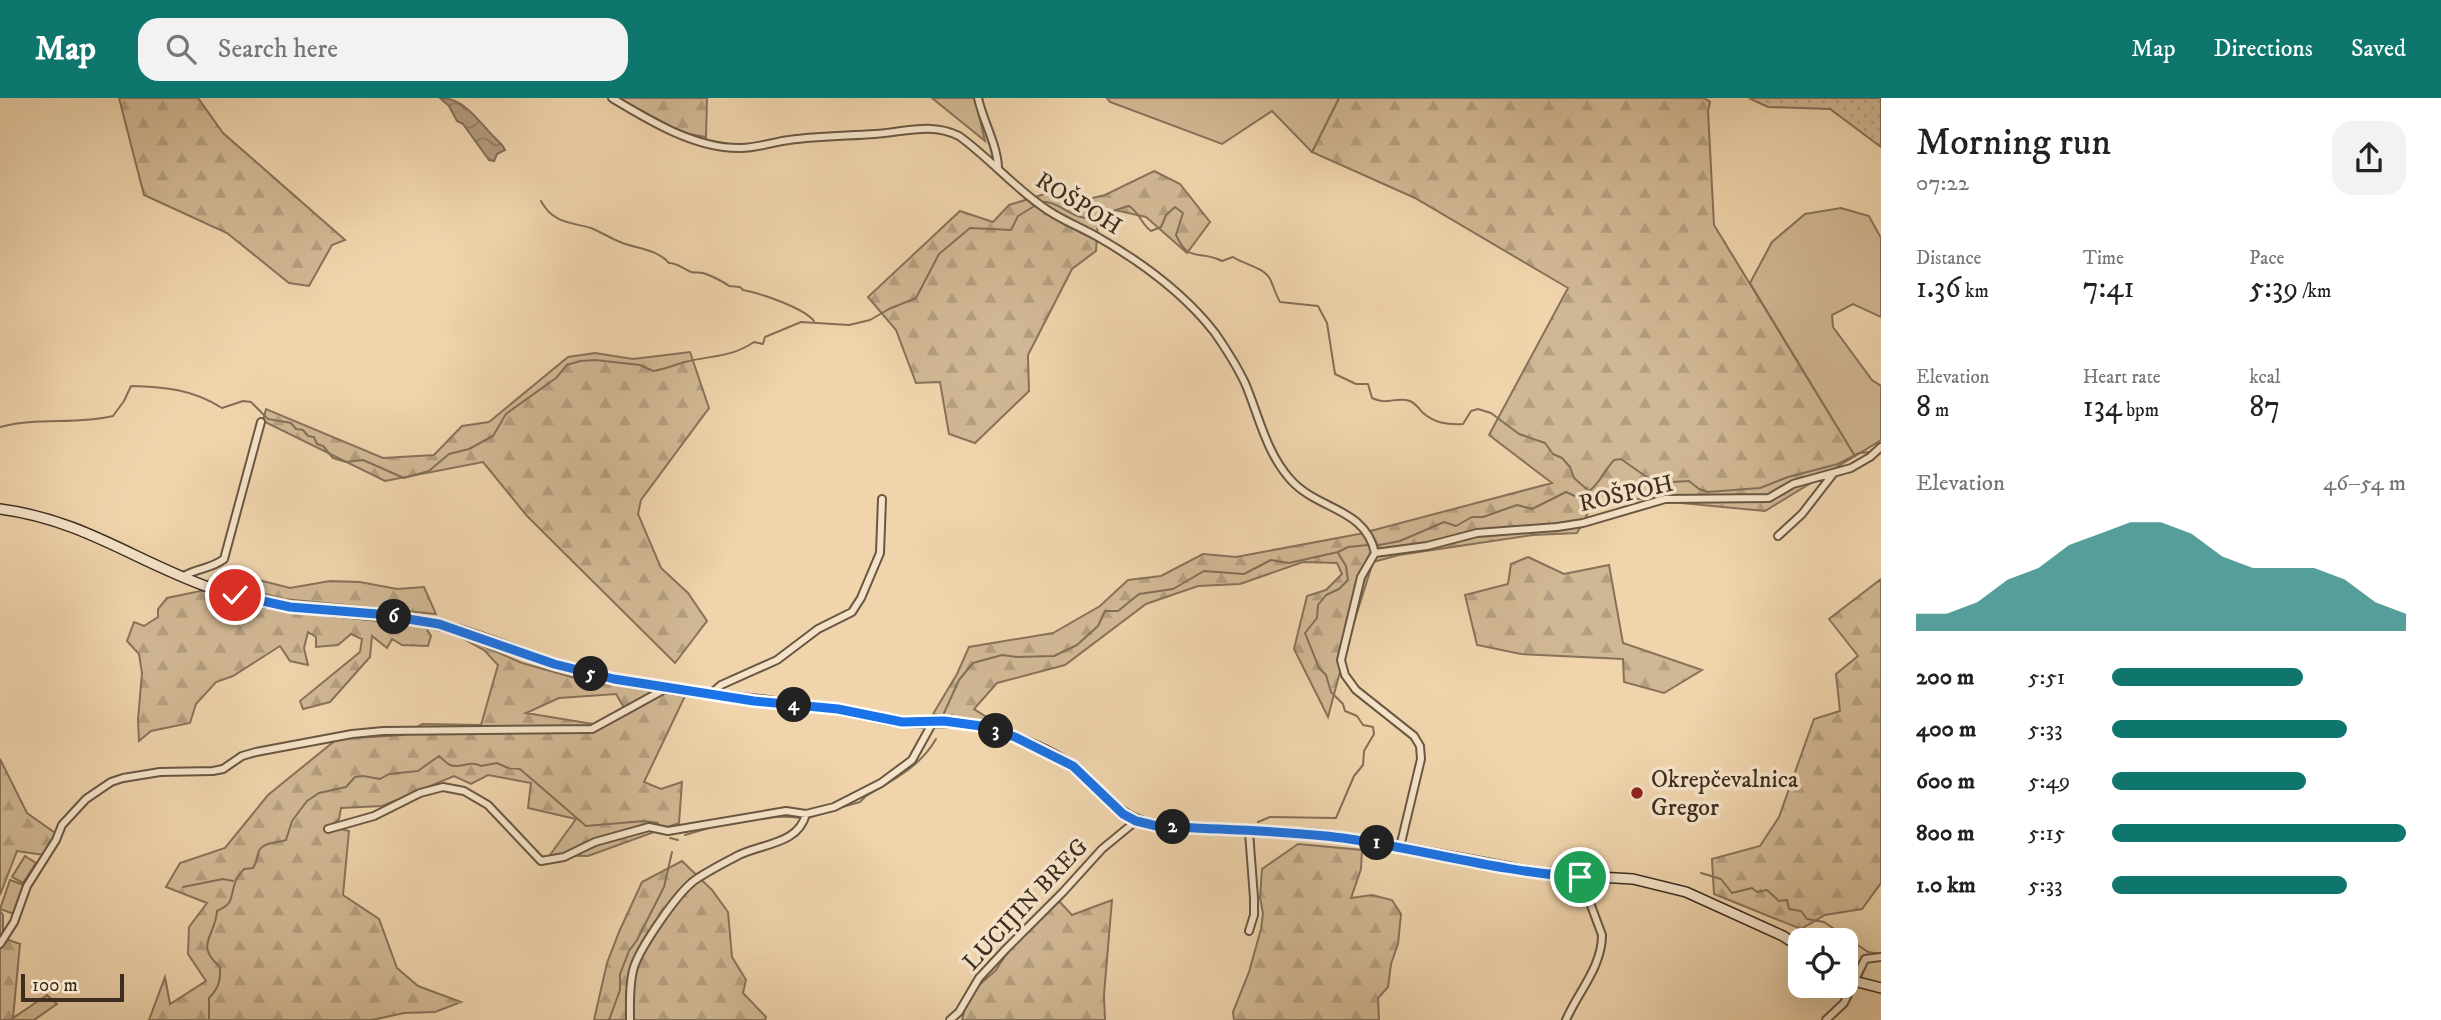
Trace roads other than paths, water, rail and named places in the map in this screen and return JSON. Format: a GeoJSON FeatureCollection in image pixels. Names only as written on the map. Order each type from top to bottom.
{"type":"FeatureCollection","features":[{"type":"Feature","properties":{"kind":"street","name":"ROŠPOH"},"geometry":{"type":"LineString","coordinates":[[612,98],[675,131],[711,145],[743,148],[787,140],[936,128],[959,136],[1048,210],[1094,235],[1153,273],[1197,312],[1237,367],[1269,447],[1285,474],[1300,490],[1368,531],[1374,547],[1427,546],[1477,533],[1583,523],[1665,499],[1769,498],[1793,484],[1851,468],[1881,447]]}},
{"type":"Feature","properties":{"kind":"street"},"geometry":{"type":"LineString","coordinates":[[978,98],[983,120],[996,152],[998,167]]}},
{"type":"Feature","properties":{"kind":"street"},"geometry":{"type":"LineString","coordinates":[[184,576],[210,568],[223,559],[261,422]]}},
{"type":"Feature","properties":{"kind":"street"},"geometry":{"type":"LineString","coordinates":[[1778,536],[1802,514],[1835,473]]}},
{"type":"Feature","properties":{"kind":"street"},"geometry":{"type":"LineString","coordinates":[[712,693],[721,685],[777,660],[818,629],[852,612],[880,553],[882,499]]}},
{"type":"Feature","properties":{"kind":"street"},"geometry":{"type":"LineString","coordinates":[[0,509],[40,516],[74,526],[210,588],[268,603],[439,624],[584,673],[754,701],[838,709],[902,722],[957,722],[981,726],[1033,746],[1073,766],[1123,814],[1136,821],[1157,826],[1315,834],[1512,869],[1580,877],[1633,879],[1686,892],[1788,939]]}},
{"type":"Feature","properties":{"kind":"street"},"geometry":{"type":"LineString","coordinates":[[1374,547],[1361,577],[1341,660],[1345,675],[1356,690],[1407,729],[1420,746],[1422,759],[1400,847]]}},
{"type":"Feature","properties":{"kind":"street"},"geometry":{"type":"LineString","coordinates":[[0,944],[14,922],[27,886],[56,840],[62,825],[86,799],[111,782],[160,772],[223,769],[243,756],[256,752],[352,734],[383,731],[592,729],[664,687]]}},
{"type":"Feature","properties":{"kind":"street"},"geometry":{"type":"LineString","coordinates":[[328,829],[374,816],[420,793],[443,787],[464,791],[488,805],[541,861],[564,857],[595,842],[649,827],[668,831],[786,811],[806,814],[834,807],[898,772],[912,760],[933,722]]}},
{"type":"Feature","properties":{"kind":"street"},"geometry":{"type":"LineString","coordinates":[[631,1020],[634,968],[648,939],[684,890],[739,855],[795,834],[803,824],[806,814]]}},
{"type":"Feature","properties":{"kind":"street","name":"LUCIJIN BREG"},"geometry":{"type":"LineString","coordinates":[[950,1020],[959,1012],[979,978],[1006,948],[1102,849],[1136,821]]}},
{"type":"Feature","properties":{"kind":"street"},"geometry":{"type":"LineString","coordinates":[[1249,832],[1254,898],[1254,915],[1249,931]]}},
{"type":"Feature","properties":{"kind":"street"},"geometry":{"type":"LineString","coordinates":[[1566,1020],[1586,983],[1602,943],[1602,935],[1580,877]]}},
{"type":"Feature","properties":{"kind":"street"},"geometry":{"type":"LineString","coordinates":[[1858,970],[1865,959],[1881,957]]}},
{"type":"Feature","properties":{"kind":"street"},"geometry":{"type":"LineString","coordinates":[[1858,982],[1881,988]]}},
{"type":"Feature","properties":{"kind":"street"},"geometry":{"type":"LineString","coordinates":[[1826,1020],[1844,1003],[1846,998]]}},
{"type":"Feature","properties":{"kind":"water"},"geometry":{"type":"Polygon","coordinates":[[[440,98],[464,106],[505,150],[497,154],[494,161],[489,160],[463,124],[457,121],[449,106],[440,98]]]}},
{"type":"Feature","properties":{"kind":"waterway"},"geometry":{"type":"LineString","coordinates":[[541,201],[556,218],[591,228],[620,242],[653,252],[669,263],[691,272],[703,273],[729,286],[740,287],[781,302],[801,311],[814,321]]}},
{"type":"Feature","properties":{"kind":"waterway"},"geometry":{"type":"LineString","coordinates":[[1040,202],[1086,218],[1129,206],[1151,231],[1161,227],[1166,215],[1175,207],[1183,213],[1176,235],[1185,250],[1222,261],[1233,257],[1264,272],[1280,302],[1318,306],[1327,323],[1335,374],[1356,384],[1368,384],[1372,398],[1410,401],[1431,419],[1441,422],[1463,424],[1471,411],[1478,409],[1491,413],[1519,434],[1545,443],[1553,454],[1562,458],[1570,467],[1574,478],[1590,492]]}},
{"type":"Feature","properties":{"kind":"waterway"},"geometry":{"type":"LineString","coordinates":[[0,427],[28,422],[113,416],[131,386],[167,388],[189,393],[222,408],[243,401],[251,402],[268,419],[291,423],[296,429],[314,437],[317,444],[323,446],[333,458],[346,462],[363,460],[404,478],[429,471],[449,454],[469,449],[493,436],[506,414],[556,378],[567,365],[595,360],[640,365],[653,371],[729,354],[754,342],[763,344],[765,337],[801,322],[849,325],[870,320],[916,298],[939,254],[970,228],[1011,230],[1018,216],[1036,205]]}},
{"type":"Feature","properties":{"kind":"waterway"},"geometry":{"type":"LineString","coordinates":[[1374,546],[1400,541],[1444,522],[1456,526],[1472,517],[1483,517],[1517,505],[1532,509],[1566,492],[1577,497],[1594,486],[1614,460],[1621,459],[1655,483],[1689,481],[1708,492],[1760,488],[1788,477],[1838,464],[1859,453],[1871,452]]}},
{"type":"Feature","properties":{"kind":"waterway"},"geometry":{"type":"LineString","coordinates":[[944,713],[959,680],[973,663],[1002,655],[1054,656],[1077,645],[1098,626],[1105,611],[1118,611],[1139,594],[1173,589],[1204,571],[1244,574],[1271,560],[1289,563],[1338,552],[1348,547],[1368,545]]}},
{"type":"Feature","properties":{"kind":"waterway"},"geometry":{"type":"LineString","coordinates":[[1258,822],[1270,817],[1336,818],[1354,776],[1363,765],[1364,751],[1374,734],[1373,727],[1363,725],[1357,716],[1345,711],[1343,704],[1331,692],[1326,675],[1319,668],[1305,633],[1317,618],[1318,605],[1326,595],[1339,589],[1348,580],[1346,566],[1338,553]]}},
{"type":"Feature","properties":{"kind":"waterway"},"geometry":{"type":"LineString","coordinates":[[839,808],[860,802],[905,772],[930,749],[936,739]]}},
{"type":"Feature","properties":{"kind":"waterway"},"geometry":{"type":"LineString","coordinates":[[209,1020],[209,998],[217,988],[220,967],[208,952],[208,940],[217,911],[229,903],[236,879],[244,869],[253,868],[261,848],[286,840],[292,821],[307,801],[319,793],[346,787],[355,777],[380,779],[389,774],[418,771],[439,756],[454,766],[497,763],[520,769],[586,826],[644,821],[658,823]]}},
{"type":"Feature","properties":{"kind":"waterway"},"geometry":{"type":"LineString","coordinates":[[808,818],[833,810]]}},
{"type":"Feature","properties":{"kind":"waterway"},"geometry":{"type":"LineString","coordinates":[[685,835],[758,818],[801,818]]}},
{"type":"Feature","properties":{"kind":"waterway"},"geometry":{"type":"LineString","coordinates":[[1184,818],[1187,822],[1206,824]]}},
{"type":"Feature","properties":{"kind":"waterway"},"geometry":{"type":"LineString","coordinates":[[1214,824],[1252,825]]}},
{"type":"Feature","properties":{"kind":"waterway"},"geometry":{"type":"LineString","coordinates":[[670,838],[678,840]]}},
{"type":"Feature","properties":{"kind":"waterway"},"geometry":{"type":"LineString","coordinates":[[609,1020],[620,990],[620,974],[629,951],[664,887],[672,852]]}},
{"type":"Feature","properties":{"kind":"waterway"},"geometry":{"type":"LineString","coordinates":[[1701,873],[1721,879],[1732,893],[1752,888],[1757,892],[1767,890],[1779,901],[1787,900],[1789,909],[1801,911],[1807,919],[1824,922],[1868,952],[1881,954]]}},
{"type":"Feature","properties":{"kind":"waterway"},"geometry":{"type":"LineString","coordinates":[[183,887],[223,879],[233,881]]}},
{"type":"Feature","properties":{"kind":"place","name":"Okrepčevalnica Gregor"},"geometry":{"type":"Point","coordinates":[1637,793]}}]}
